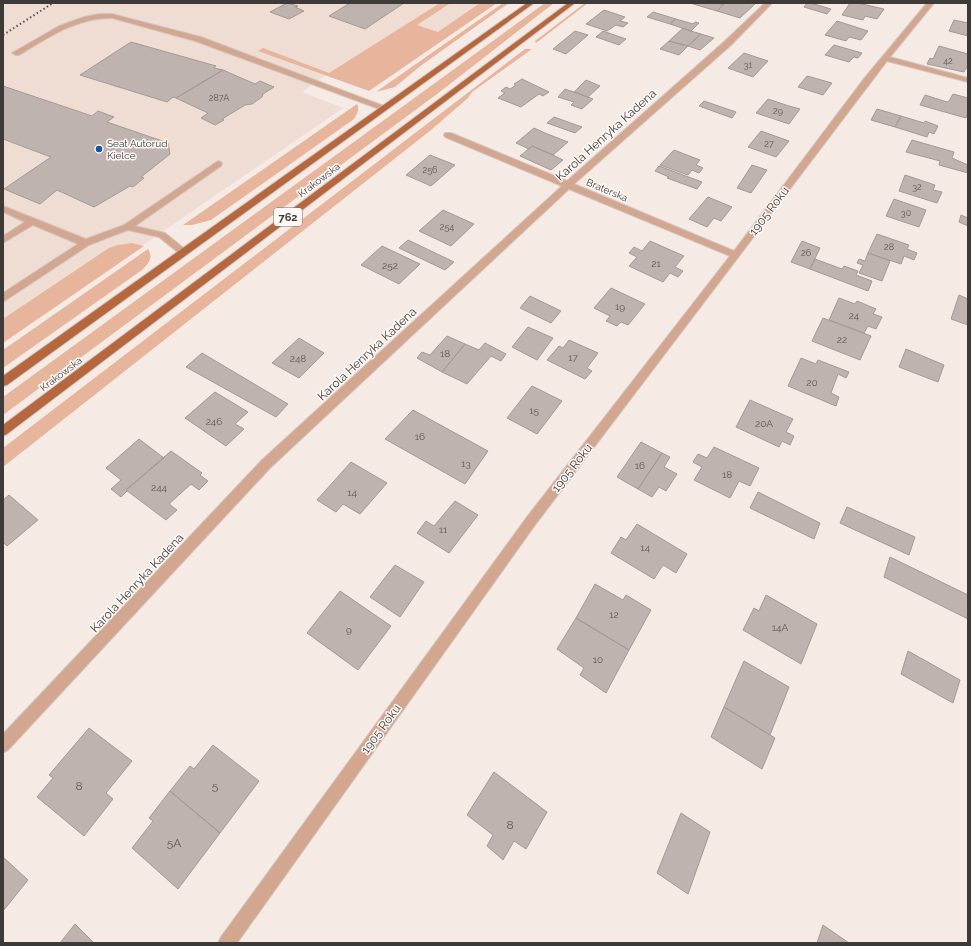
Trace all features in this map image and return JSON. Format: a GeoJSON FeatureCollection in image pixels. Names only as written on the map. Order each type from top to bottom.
{"type":"FeatureCollection","features":[{"type":"Feature","properties":{"kind":"main road","name":"Krakowska"},"geometry":{"type":"LineString","coordinates":[[3,382],[531,3]]}},
{"type":"Feature","properties":{"kind":"main road","name":"Krakowska"},"geometry":{"type":"LineString","coordinates":[[3,431],[572,3]]}},
{"type":"Feature","properties":{"kind":"street","name":"Karola Henryka Kadena"},"geometry":{"type":"LineString","coordinates":[[3,745],[266,464],[568,185],[728,43],[769,3]]}},
{"type":"Feature","properties":{"kind":"street","name":"1905 Roku"},"geometry":{"type":"LineString","coordinates":[[226,943],[531,521],[886,58],[932,3]]}},
{"type":"Feature","properties":{"kind":"street"},"geometry":{"type":"LineString","coordinates":[[16,53],[70,23],[100,15],[112,16],[198,39],[385,108]]}},
{"type":"Feature","properties":{"kind":"street"},"geometry":{"type":"LineString","coordinates":[[886,58],[968,80]]}},
{"type":"Feature","properties":{"kind":"street","name":"Braterska"},"geometry":{"type":"LineString","coordinates":[[448,135],[736,255]]}},
{"type":"Feature","properties":{"kind":"street"},"geometry":{"type":"LineString","coordinates":[[3,298],[86,243],[127,227],[218,164]]}},
{"type":"Feature","properties":{"kind":"street"},"geometry":{"type":"LineString","coordinates":[[3,210],[86,243]]}},
{"type":"Feature","properties":{"kind":"street"},"geometry":{"type":"LineString","coordinates":[[3,240],[31,222]]}},
{"type":"Feature","properties":{"kind":"street"},"geometry":{"type":"LineString","coordinates":[[127,227],[162,235],[183,252]]}},
{"type":"Feature","properties":{"kind":"shaded area"},"geometry":{"type":"Polygon","coordinates":[[[3,3],[489,3],[440,38],[329,73],[302,92],[343,108],[3,341],[3,3]]]}},
{"type":"Feature","properties":{"kind":"shaded area"},"geometry":{"type":"Polygon","coordinates":[[[440,3],[449,4],[417,25],[438,32],[480,3],[497,3],[369,91],[258,51],[263,48],[329,73],[440,3]]]}},
{"type":"Feature","properties":{"kind":"shaded area"},"geometry":{"type":"Polygon","coordinates":[[[503,3],[509,3],[423,64],[395,87],[376,92],[503,3]]]}},
{"type":"Feature","properties":{"kind":"shaded area"},"geometry":{"type":"Polygon","coordinates":[[[545,3],[554,3],[437,94],[3,415],[3,397],[545,3]]]}},
{"type":"Feature","properties":{"kind":"shaded area"},"geometry":{"type":"Polygon","coordinates":[[[585,3],[588,3],[536,43],[535,41],[585,3]]]}},
{"type":"Feature","properties":{"kind":"shaded area"},"geometry":{"type":"Polygon","coordinates":[[[525,49],[532,49],[472,92],[468,98],[431,130],[3,467],[3,448],[525,49]]]}},
{"type":"Feature","properties":{"kind":"shaded area"},"geometry":{"type":"Polygon","coordinates":[[[357,104],[358,110],[354,119],[211,220],[192,225],[183,225],[357,104]]]}},
{"type":"Feature","properties":{"kind":"shaded area"},"geometry":{"type":"Polygon","coordinates":[[[132,243],[144,246],[3,343],[3,319],[109,248],[132,243]]]}},
{"type":"Feature","properties":{"kind":"shaded area"},"geometry":{"type":"Polygon","coordinates":[[[148,249],[150,252],[150,258],[142,270],[3,368],[3,350],[148,249]]]}},
{"type":"Feature","properties":{"kind":"building"},"geometry":{"type":"Polygon","coordinates":[[[287,3],[298,6],[295,7],[304,11],[289,19],[270,12],[287,3]]]}},
{"type":"Feature","properties":{"kind":"building"},"geometry":{"type":"Polygon","coordinates":[[[350,3],[404,3],[365,29],[329,16],[350,3]]]}},
{"type":"Feature","properties":{"kind":"building"},"geometry":{"type":"Polygon","coordinates":[[[690,3],[717,3],[723,5],[717,11],[690,3]]]}},
{"type":"Feature","properties":{"kind":"building"},"geometry":{"type":"Polygon","coordinates":[[[725,3],[756,3],[740,18],[717,11],[725,3]]]}},
{"type":"Feature","properties":{"kind":"building"},"geometry":{"type":"Polygon","coordinates":[[[807,3],[831,9],[827,14],[804,7],[807,3]]]}},
{"type":"Feature","properties":{"kind":"building"},"geometry":{"type":"Polygon","coordinates":[[[850,3],[858,3],[884,9],[877,19],[865,16],[863,20],[842,15],[850,3]]]}},
{"type":"Feature","properties":{"kind":"building"},"geometry":{"type":"Polygon","coordinates":[[[604,10],[625,17],[620,21],[628,23],[623,27],[616,25],[607,31],[586,24],[604,10]]]}},
{"type":"Feature","properties":{"kind":"building"},"geometry":{"type":"Polygon","coordinates":[[[653,12],[676,19],[670,24],[647,17],[653,12]]]}},
{"type":"Feature","properties":{"kind":"building"},"geometry":{"type":"Polygon","coordinates":[[[676,19],[693,24],[695,22],[699,23],[691,31],[670,24],[676,19]]]}},
{"type":"Feature","properties":{"kind":"building"},"geometry":{"type":"Polygon","coordinates":[[[954,20],[968,23],[968,36],[949,31],[954,20]]]}},
{"type":"Feature","properties":{"kind":"building"},"geometry":{"type":"Polygon","coordinates":[[[837,21],[868,31],[861,40],[849,37],[846,41],[825,35],[837,21]]]}},
{"type":"Feature","properties":{"kind":"building"},"geometry":{"type":"Polygon","coordinates":[[[683,28],[701,34],[688,46],[669,41],[683,28]]]}},
{"type":"Feature","properties":{"kind":"building"},"geometry":{"type":"Polygon","coordinates":[[[575,31],[588,35],[566,54],[553,49],[575,31]]]}},
{"type":"Feature","properties":{"kind":"building"},"geometry":{"type":"Polygon","coordinates":[[[603,31],[626,39],[619,45],[596,37],[603,31]]]}},
{"type":"Feature","properties":{"kind":"building"},"geometry":{"type":"Polygon","coordinates":[[[701,34],[714,38],[700,50],[688,46],[701,34]]]}},
{"type":"Feature","properties":{"kind":"building"},"geometry":{"type":"Polygon","coordinates":[[[669,41],[688,46],[679,55],[660,49],[669,41]]]}},
{"type":"Feature","properties":{"kind":"building"},"geometry":{"type":"Polygon","coordinates":[[[131,42],[216,66],[214,68],[223,70],[176,98],[173,97],[167,102],[80,75],[131,42]]]}},
{"type":"Feature","properties":{"kind":"building"},"geometry":{"type":"Polygon","coordinates":[[[834,45],[862,53],[858,58],[854,57],[849,62],[825,55],[834,45]]]}},
{"type":"Feature","properties":{"kind":"building"},"geometry":{"type":"Polygon","coordinates":[[[939,46],[968,54],[968,68],[966,68],[964,72],[927,64],[930,58],[933,59],[939,46]]]}},
{"type":"Feature","properties":{"kind":"building"},"geometry":{"type":"Polygon","coordinates":[[[744,53],[768,61],[753,77],[728,68],[744,53]]]}},
{"type":"Feature","properties":{"kind":"building"},"geometry":{"type":"Polygon","coordinates":[[[223,70],[255,84],[260,81],[274,87],[252,104],[245,105],[215,125],[201,118],[208,113],[176,98],[223,70]]]}},
{"type":"Feature","properties":{"kind":"building"},"geometry":{"type":"Polygon","coordinates":[[[807,76],[832,83],[823,95],[798,87],[807,76]]]}},
{"type":"Feature","properties":{"kind":"building"},"geometry":{"type":"Polygon","coordinates":[[[522,79],[549,92],[543,96],[539,94],[521,107],[498,98],[505,93],[501,91],[506,87],[510,89],[516,85],[514,84],[522,79]]]}},
{"type":"Feature","properties":{"kind":"building"},"geometry":{"type":"Polygon","coordinates":[[[586,80],[600,86],[588,97],[574,92],[586,80]]]}},
{"type":"Feature","properties":{"kind":"building","name":"Seat Autorud Kielce"},"geometry":{"type":"Polygon","coordinates":[[[3,86],[92,116],[98,111],[114,117],[107,122],[168,143],[170,154],[141,177],[144,178],[133,187],[130,186],[94,207],[57,190],[40,204],[4,189],[51,157],[3,139],[3,86]]]}},
{"type":"Feature","properties":{"kind":"building"},"geometry":{"type":"Polygon","coordinates":[[[565,89],[593,99],[582,109],[571,105],[574,102],[558,97],[565,89]]]}},
{"type":"Feature","properties":{"kind":"building"},"geometry":{"type":"Polygon","coordinates":[[[953,94],[968,98],[968,114],[966,118],[920,105],[925,95],[947,102],[953,94]]]}},
{"type":"Feature","properties":{"kind":"building"},"geometry":{"type":"Polygon","coordinates":[[[768,99],[800,109],[789,124],[756,113],[768,99]]]}},
{"type":"Feature","properties":{"kind":"building"},"geometry":{"type":"Polygon","coordinates":[[[704,101],[736,112],[732,118],[699,106],[704,101]]]}},
{"type":"Feature","properties":{"kind":"building"},"geometry":{"type":"Polygon","coordinates":[[[877,109],[901,116],[895,127],[871,120],[877,109]]]}},
{"type":"Feature","properties":{"kind":"building"},"geometry":{"type":"Polygon","coordinates":[[[901,116],[924,123],[925,121],[938,126],[934,134],[929,132],[927,137],[895,127],[901,116]]]}},
{"type":"Feature","properties":{"kind":"building"},"geometry":{"type":"Polygon","coordinates":[[[554,117],[582,127],[575,133],[547,123],[554,117]]]}},
{"type":"Feature","properties":{"kind":"building"},"geometry":{"type":"Polygon","coordinates":[[[534,128],[568,142],[553,155],[532,146],[529,149],[516,143],[534,128]]]}},
{"type":"Feature","properties":{"kind":"building"},"geometry":{"type":"Polygon","coordinates":[[[761,131],[789,141],[776,157],[748,147],[761,131]]]}},
{"type":"Feature","properties":{"kind":"building"},"geometry":{"type":"Polygon","coordinates":[[[912,140],[954,152],[952,158],[968,165],[968,173],[939,165],[940,161],[906,152],[912,140]]]}},
{"type":"Feature","properties":{"kind":"building"},"geometry":{"type":"Polygon","coordinates":[[[532,146],[563,160],[551,170],[520,156],[532,146]]]}},
{"type":"Feature","properties":{"kind":"building"},"geometry":{"type":"Polygon","coordinates":[[[674,150],[700,160],[696,165],[703,168],[699,173],[692,170],[688,175],[660,165],[674,150]]]}},
{"type":"Feature","properties":{"kind":"building"},"geometry":{"type":"Polygon","coordinates":[[[430,155],[455,165],[431,186],[406,175],[430,155]]]}},
{"type":"Feature","properties":{"kind":"building"},"geometry":{"type":"Polygon","coordinates":[[[752,165],[767,170],[751,193],[737,188],[752,165]]]}},
{"type":"Feature","properties":{"kind":"building"},"geometry":{"type":"Polygon","coordinates":[[[659,166],[702,182],[697,189],[667,178],[669,177],[655,171],[659,166]]]}},
{"type":"Feature","properties":{"kind":"building"},"geometry":{"type":"Polygon","coordinates":[[[905,175],[935,185],[933,190],[942,192],[937,203],[899,191],[905,175]]]}},
{"type":"Feature","properties":{"kind":"building"},"geometry":{"type":"Polygon","coordinates":[[[708,197],[732,207],[721,221],[714,218],[707,227],[689,219],[708,197]]]}},
{"type":"Feature","properties":{"kind":"building"},"geometry":{"type":"Polygon","coordinates":[[[894,199],[926,210],[919,227],[886,216],[894,199]]]}},
{"type":"Feature","properties":{"kind":"building"},"geometry":{"type":"Polygon","coordinates":[[[443,210],[474,224],[451,246],[419,231],[443,210]]]}},
{"type":"Feature","properties":{"kind":"building"},"geometry":{"type":"Polygon","coordinates":[[[961,215],[968,218],[968,226],[959,222],[961,215]]]}},
{"type":"Feature","properties":{"kind":"building"},"geometry":{"type":"Polygon","coordinates":[[[877,234],[909,245],[907,249],[917,253],[914,260],[904,256],[901,264],[868,253],[877,234]]]}},
{"type":"Feature","properties":{"kind":"building"},"geometry":{"type":"Polygon","coordinates":[[[408,240],[454,262],[445,270],[399,248],[408,240]]]}},
{"type":"Feature","properties":{"kind":"building"},"geometry":{"type":"Polygon","coordinates":[[[650,241],[684,256],[675,267],[683,271],[678,277],[670,273],[663,282],[629,266],[637,257],[629,253],[634,247],[642,251],[650,241]]]}},
{"type":"Feature","properties":{"kind":"building"},"geometry":{"type":"Polygon","coordinates":[[[802,241],[820,248],[810,269],[791,262],[802,241]]]}},
{"type":"Feature","properties":{"kind":"building"},"geometry":{"type":"Polygon","coordinates":[[[382,246],[420,264],[399,284],[361,265],[382,246]]]}},
{"type":"Feature","properties":{"kind":"building"},"geometry":{"type":"Polygon","coordinates":[[[868,253],[890,261],[882,281],[859,273],[863,265],[857,263],[859,259],[865,261],[868,253]]]}},
{"type":"Feature","properties":{"kind":"building"},"geometry":{"type":"Polygon","coordinates":[[[815,259],[842,269],[844,266],[858,271],[856,275],[872,281],[868,291],[810,269],[815,259]]]}},
{"type":"Feature","properties":{"kind":"building"},"geometry":{"type":"Polygon","coordinates":[[[611,288],[645,304],[628,325],[621,322],[617,326],[606,321],[610,316],[594,308],[611,288]]]}},
{"type":"Feature","properties":{"kind":"building"},"geometry":{"type":"Polygon","coordinates":[[[959,295],[968,299],[968,325],[951,319],[959,295]]]}},
{"type":"Feature","properties":{"kind":"building"},"geometry":{"type":"Polygon","coordinates":[[[530,296],[561,311],[551,323],[520,308],[530,296]]]}},
{"type":"Feature","properties":{"kind":"building"},"geometry":{"type":"Polygon","coordinates":[[[839,298],[855,304],[857,301],[876,309],[873,314],[882,317],[876,329],[868,326],[864,333],[829,320],[839,298]]]}},
{"type":"Feature","properties":{"kind":"building"},"geometry":{"type":"Polygon","coordinates":[[[823,318],[871,336],[860,360],[812,341],[823,318]]]}},
{"type":"Feature","properties":{"kind":"building"},"geometry":{"type":"Polygon","coordinates":[[[528,327],[553,338],[537,360],[512,347],[528,327]]]}},
{"type":"Feature","properties":{"kind":"building"},"geometry":{"type":"Polygon","coordinates":[[[447,336],[465,344],[442,372],[417,358],[422,352],[430,355],[447,336]]]}},
{"type":"Feature","properties":{"kind":"building"},"geometry":{"type":"Polygon","coordinates":[[[299,338],[324,353],[299,378],[272,363],[299,338]]]}},
{"type":"Feature","properties":{"kind":"building"},"geometry":{"type":"Polygon","coordinates":[[[569,340],[598,353],[587,368],[592,371],[585,379],[547,360],[559,346],[563,348],[569,340]]]}},
{"type":"Feature","properties":{"kind":"building"},"geometry":{"type":"Polygon","coordinates":[[[485,343],[506,354],[501,361],[491,356],[467,384],[442,372],[465,344],[479,350],[485,343]]]}},
{"type":"Feature","properties":{"kind":"building"},"geometry":{"type":"Polygon","coordinates":[[[906,349],[944,365],[938,382],[899,367],[906,349]]]}},
{"type":"Feature","properties":{"kind":"building"},"geometry":{"type":"Polygon","coordinates":[[[202,353],[288,404],[276,417],[186,367],[202,353]]]}},
{"type":"Feature","properties":{"kind":"building"},"geometry":{"type":"Polygon","coordinates":[[[801,358],[816,364],[818,360],[849,372],[846,378],[838,374],[831,393],[839,397],[836,406],[788,386],[801,358]]]}},
{"type":"Feature","properties":{"kind":"building"},"geometry":{"type":"Polygon","coordinates":[[[532,386],[562,401],[537,434],[507,418],[532,386]]]}},
{"type":"Feature","properties":{"kind":"building"},"geometry":{"type":"Polygon","coordinates":[[[215,392],[248,412],[235,424],[244,429],[226,446],[185,418],[215,392]]]}},
{"type":"Feature","properties":{"kind":"building"},"geometry":{"type":"Polygon","coordinates":[[[750,400],[793,419],[786,432],[794,436],[790,445],[782,441],[779,447],[736,427],[750,400]]]}},
{"type":"Feature","properties":{"kind":"building"},"geometry":{"type":"Polygon","coordinates":[[[413,410],[488,451],[465,484],[385,439],[413,410]]]}},
{"type":"Feature","properties":{"kind":"building"},"geometry":{"type":"Polygon","coordinates":[[[139,439],[164,458],[126,490],[127,491],[121,497],[111,489],[121,480],[106,468],[139,439]]]}},
{"type":"Feature","properties":{"kind":"building"},"geometry":{"type":"Polygon","coordinates":[[[641,442],[662,453],[638,489],[617,477],[641,442]]]}},
{"type":"Feature","properties":{"kind":"building"},"geometry":{"type":"Polygon","coordinates":[[[714,447],[759,468],[750,486],[739,481],[730,498],[694,480],[702,467],[693,462],[698,454],[707,458],[714,447]]]}},
{"type":"Feature","properties":{"kind":"building"},"geometry":{"type":"Polygon","coordinates":[[[171,451],[202,473],[200,475],[208,481],[199,490],[191,484],[169,504],[177,510],[166,520],[126,490],[171,451]]]}},
{"type":"Feature","properties":{"kind":"building"},"geometry":{"type":"Polygon","coordinates":[[[662,453],[670,457],[664,467],[677,474],[666,491],[659,487],[652,497],[638,489],[662,453]]]}},
{"type":"Feature","properties":{"kind":"building"},"geometry":{"type":"Polygon","coordinates":[[[351,462],[387,483],[360,514],[343,504],[336,512],[317,500],[351,462]]]}},
{"type":"Feature","properties":{"kind":"building"},"geometry":{"type":"Polygon","coordinates":[[[758,492],[820,523],[814,539],[750,508],[758,492]]]}},
{"type":"Feature","properties":{"kind":"building"},"geometry":{"type":"Polygon","coordinates":[[[9,495],[38,520],[7,546],[3,542],[3,500],[9,495]]]}},
{"type":"Feature","properties":{"kind":"building"},"geometry":{"type":"Polygon","coordinates":[[[455,501],[478,515],[449,553],[417,533],[426,521],[434,526],[455,501]]]}},
{"type":"Feature","properties":{"kind":"building"},"geometry":{"type":"Polygon","coordinates":[[[847,507],[915,537],[909,555],[840,523],[847,507]]]}},
{"type":"Feature","properties":{"kind":"building"},"geometry":{"type":"Polygon","coordinates":[[[637,524],[687,554],[676,573],[663,565],[654,579],[611,553],[621,537],[626,540],[637,524]]]}},
{"type":"Feature","properties":{"kind":"building"},"geometry":{"type":"Polygon","coordinates":[[[890,557],[968,595],[968,619],[884,577],[890,557]]]}},
{"type":"Feature","properties":{"kind":"building"},"geometry":{"type":"Polygon","coordinates":[[[395,565],[424,582],[400,617],[370,597],[395,565]]]}},
{"type":"Feature","properties":{"kind":"building"},"geometry":{"type":"Polygon","coordinates":[[[595,584],[623,600],[626,595],[651,610],[629,650],[576,618],[595,584]]]}},
{"type":"Feature","properties":{"kind":"building"},"geometry":{"type":"Polygon","coordinates":[[[340,591],[391,626],[358,670],[307,633],[340,591]]]}},
{"type":"Feature","properties":{"kind":"building"},"geometry":{"type":"Polygon","coordinates":[[[766,595],[817,624],[801,664],[743,630],[754,608],[759,611],[766,595]]]}},
{"type":"Feature","properties":{"kind":"building"},"geometry":{"type":"Polygon","coordinates":[[[576,618],[629,650],[606,693],[580,675],[584,668],[557,649],[576,618]]]}},
{"type":"Feature","properties":{"kind":"building"},"geometry":{"type":"Polygon","coordinates":[[[908,651],[960,680],[953,703],[901,674],[908,651]]]}},
{"type":"Feature","properties":{"kind":"building"},"geometry":{"type":"Polygon","coordinates":[[[744,661],[789,687],[770,735],[724,707],[744,661]]]}},
{"type":"Feature","properties":{"kind":"building"},"geometry":{"type":"Polygon","coordinates":[[[724,707],[775,738],[762,769],[711,737],[724,707]]]}},
{"type":"Feature","properties":{"kind":"building"},"geometry":{"type":"Polygon","coordinates":[[[89,728],[132,761],[106,793],[113,799],[84,836],[37,797],[53,778],[49,775],[89,728]]]}},
{"type":"Feature","properties":{"kind":"building"},"geometry":{"type":"Polygon","coordinates":[[[213,745],[259,781],[220,833],[170,791],[190,766],[194,769],[213,745]]]}},
{"type":"Feature","properties":{"kind":"building"},"geometry":{"type":"Polygon","coordinates":[[[494,772],[547,812],[526,849],[514,841],[503,860],[487,846],[493,835],[467,815],[494,772]]]}},
{"type":"Feature","properties":{"kind":"building"},"geometry":{"type":"Polygon","coordinates":[[[170,791],[220,833],[178,889],[132,848],[153,821],[149,818],[170,791]]]}},
{"type":"Feature","properties":{"kind":"building"},"geometry":{"type":"Polygon","coordinates":[[[681,813],[710,832],[688,894],[657,873],[681,813]]]}},
{"type":"Feature","properties":{"kind":"building"},"geometry":{"type":"Polygon","coordinates":[[[3,857],[28,880],[3,911],[3,857]]]}},
{"type":"Feature","properties":{"kind":"building"},"geometry":{"type":"Polygon","coordinates":[[[75,924],[94,943],[60,943],[75,924]]]}},
{"type":"Feature","properties":{"kind":"building"},"geometry":{"type":"Polygon","coordinates":[[[823,925],[849,943],[817,943],[823,925]]]}},
{"type":"Feature","properties":{"kind":"railway"},"geometry":{"type":"LineString","coordinates":[[3,35],[53,3]]}},
{"type":"Feature","properties":{"kind":"place","name":"Seat Autorud Kielce"},"geometry":{"type":"Point","coordinates":[99,149]}}]}
